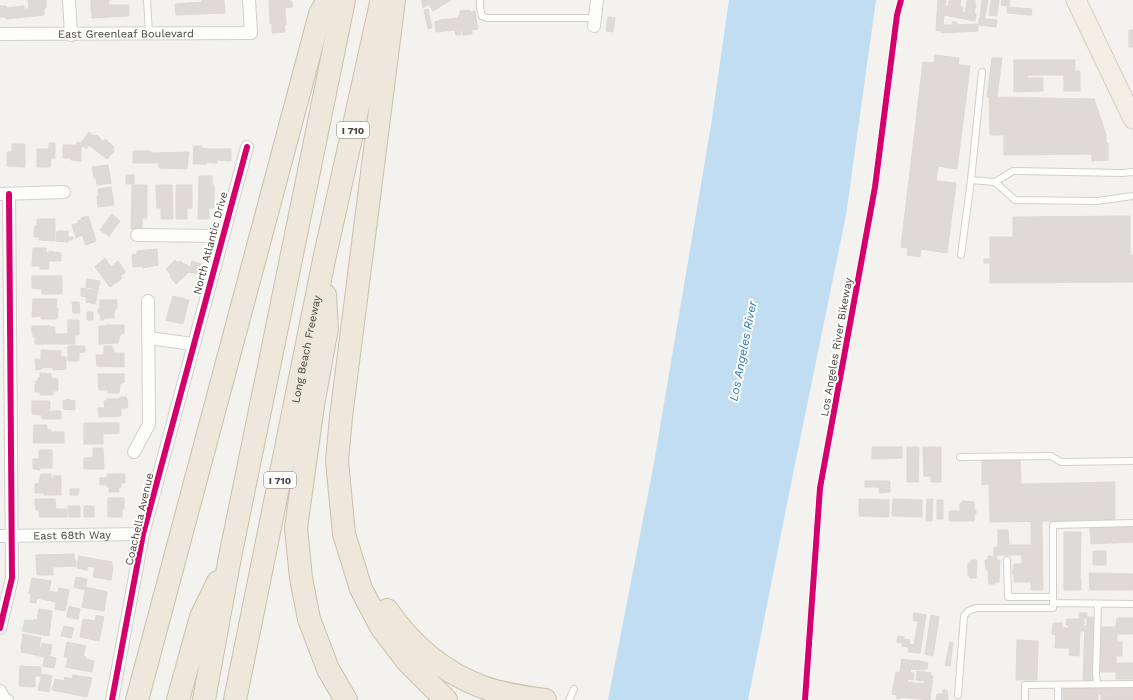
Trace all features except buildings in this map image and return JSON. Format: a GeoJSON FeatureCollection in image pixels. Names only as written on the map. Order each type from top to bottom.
{"type":"FeatureCollection","features":[{"type":"Feature","properties":{"kind":"highway"},"geometry":{"type":"LineString","coordinates":[[137,700],[320,14],[328,0]]}},
{"type":"Feature","properties":{"kind":"highway","name":"I 710"},"geometry":{"type":"LineString","coordinates":[[204,700],[230,557],[344,0]]}},
{"type":"Feature","properties":{"kind":"highway","name":"Long Beach Freeway"},"geometry":{"type":"LineString","coordinates":[[236,700],[324,260],[382,0]]}},
{"type":"Feature","properties":{"kind":"highway"},"geometry":{"type":"LineString","coordinates":[[394,0],[340,424],[338,461],[344,534],[361,589],[381,627],[407,661],[446,700]]}},
{"type":"Feature","properties":{"kind":"highway"},"geometry":{"type":"LineString","coordinates":[[324,260],[327,328],[313,405],[296,528],[301,578],[309,619],[328,669],[346,700]]}},
{"type":"Feature","properties":{"kind":"highway"},"geometry":{"type":"LineString","coordinates":[[349,552],[399,628],[420,649],[445,668],[480,686],[519,696],[545,700]]}},
{"type":"Feature","properties":{"kind":"highway"},"geometry":{"type":"LineString","coordinates":[[178,700],[201,617],[230,557]]}},
{"type":"Feature","properties":{"kind":"main road"},"geometry":{"type":"LineString","coordinates":[[1076,0],[1129,100],[1133,119]]}},
{"type":"Feature","properties":{"kind":"street"},"geometry":{"type":"LineString","coordinates":[[69,0],[71,35]]}},
{"type":"Feature","properties":{"kind":"street","name":"East Greenleaf Boulevard"},"geometry":{"type":"LineString","coordinates":[[0,34],[71,35],[251,33],[249,0]]}},
{"type":"Feature","properties":{"kind":"street"},"geometry":{"type":"LineString","coordinates":[[595,22],[597,0]]}},
{"type":"Feature","properties":{"kind":"street","name":"North Atlantic Drive"},"geometry":{"type":"LineString","coordinates":[[193,344],[247,147]]}},
{"type":"Feature","properties":{"kind":"street"},"geometry":{"type":"LineString","coordinates":[[0,628],[12,578],[6,536],[4,194],[64,192]]}},
{"type":"Feature","properties":{"kind":"street"},"geometry":{"type":"LineString","coordinates":[[137,235],[222,236]]}},
{"type":"Feature","properties":{"kind":"street"},"geometry":{"type":"LineString","coordinates":[[134,452],[149,424],[148,301]]}},
{"type":"Feature","properties":{"kind":"street"},"geometry":{"type":"LineString","coordinates":[[149,338],[193,344]]}},
{"type":"Feature","properties":{"kind":"street","name":"Coachella Avenue"},"geometry":{"type":"LineString","coordinates":[[112,700],[143,534],[193,344]]}},
{"type":"Feature","properties":{"kind":"street","name":"East 68th Way"},"geometry":{"type":"LineString","coordinates":[[6,536],[143,534]]}},
{"type":"Feature","properties":{"kind":"street"},"geometry":{"type":"LineString","coordinates":[[0,691],[7,700]]}},
{"type":"Feature","properties":{"kind":"lane"},"geometry":{"type":"LineString","coordinates":[[147,0],[149,34]]}},
{"type":"Feature","properties":{"kind":"lane"},"geometry":{"type":"LineString","coordinates":[[480,0],[482,16],[487,18],[595,22]]}},
{"type":"Feature","properties":{"kind":"lane"},"geometry":{"type":"LineString","coordinates":[[961,255],[971,180],[982,72]]}},
{"type":"Feature","properties":{"kind":"lane"},"geometry":{"type":"LineString","coordinates":[[971,180],[995,182],[1013,171],[1133,172]]}},
{"type":"Feature","properties":{"kind":"lane"},"geometry":{"type":"LineString","coordinates":[[995,182],[1015,200],[1097,202],[1133,196]]}},
{"type":"Feature","properties":{"kind":"lane"},"geometry":{"type":"LineString","coordinates":[[960,457],[1051,456],[1062,462],[1133,461]]}},
{"type":"Feature","properties":{"kind":"lane"},"geometry":{"type":"LineString","coordinates":[[958,695],[964,616],[968,611],[976,608],[1053,608],[1053,525],[1133,523]]}},
{"type":"Feature","properties":{"kind":"lane"},"geometry":{"type":"LineString","coordinates":[[1007,560],[1008,597],[1098,604],[1133,604]]}},
{"type":"Feature","properties":{"kind":"lane"},"geometry":{"type":"LineString","coordinates":[[1098,604],[1096,674],[1098,683]]}},
{"type":"Feature","properties":{"kind":"lane"},"geometry":{"type":"LineString","coordinates":[[1025,700],[1025,686],[1088,685],[1098,683],[1133,684]]}},
{"type":"Feature","properties":{"kind":"lane"},"geometry":{"type":"LineString","coordinates":[[1058,685],[1058,700]]}},
{"type":"Feature","properties":{"kind":"lane"},"geometry":{"type":"LineString","coordinates":[[569,700],[574,689]]}},
{"type":"Feature","properties":{"kind":"water","name":"Los Angeles River"},"geometry":{"type":"Polygon","coordinates":[[[729,0],[876,0],[846,215],[748,700],[608,700],[654,463],[711,125],[729,0]]]}},
{"type":"Feature","properties":{"kind":"cycle path","name":"Los Angeles River Bikeway"},"geometry":{"type":"LineString","coordinates":[[805,700],[820,488],[875,187],[897,15],[901,0]]}},
{"type":"Feature","properties":{"kind":"cycle path"},"geometry":{"type":"LineString","coordinates":[[112,700],[143,534],[247,147]]}},
{"type":"Feature","properties":{"kind":"cycle path"},"geometry":{"type":"LineString","coordinates":[[0,628],[12,578],[9,194]]}}]}
